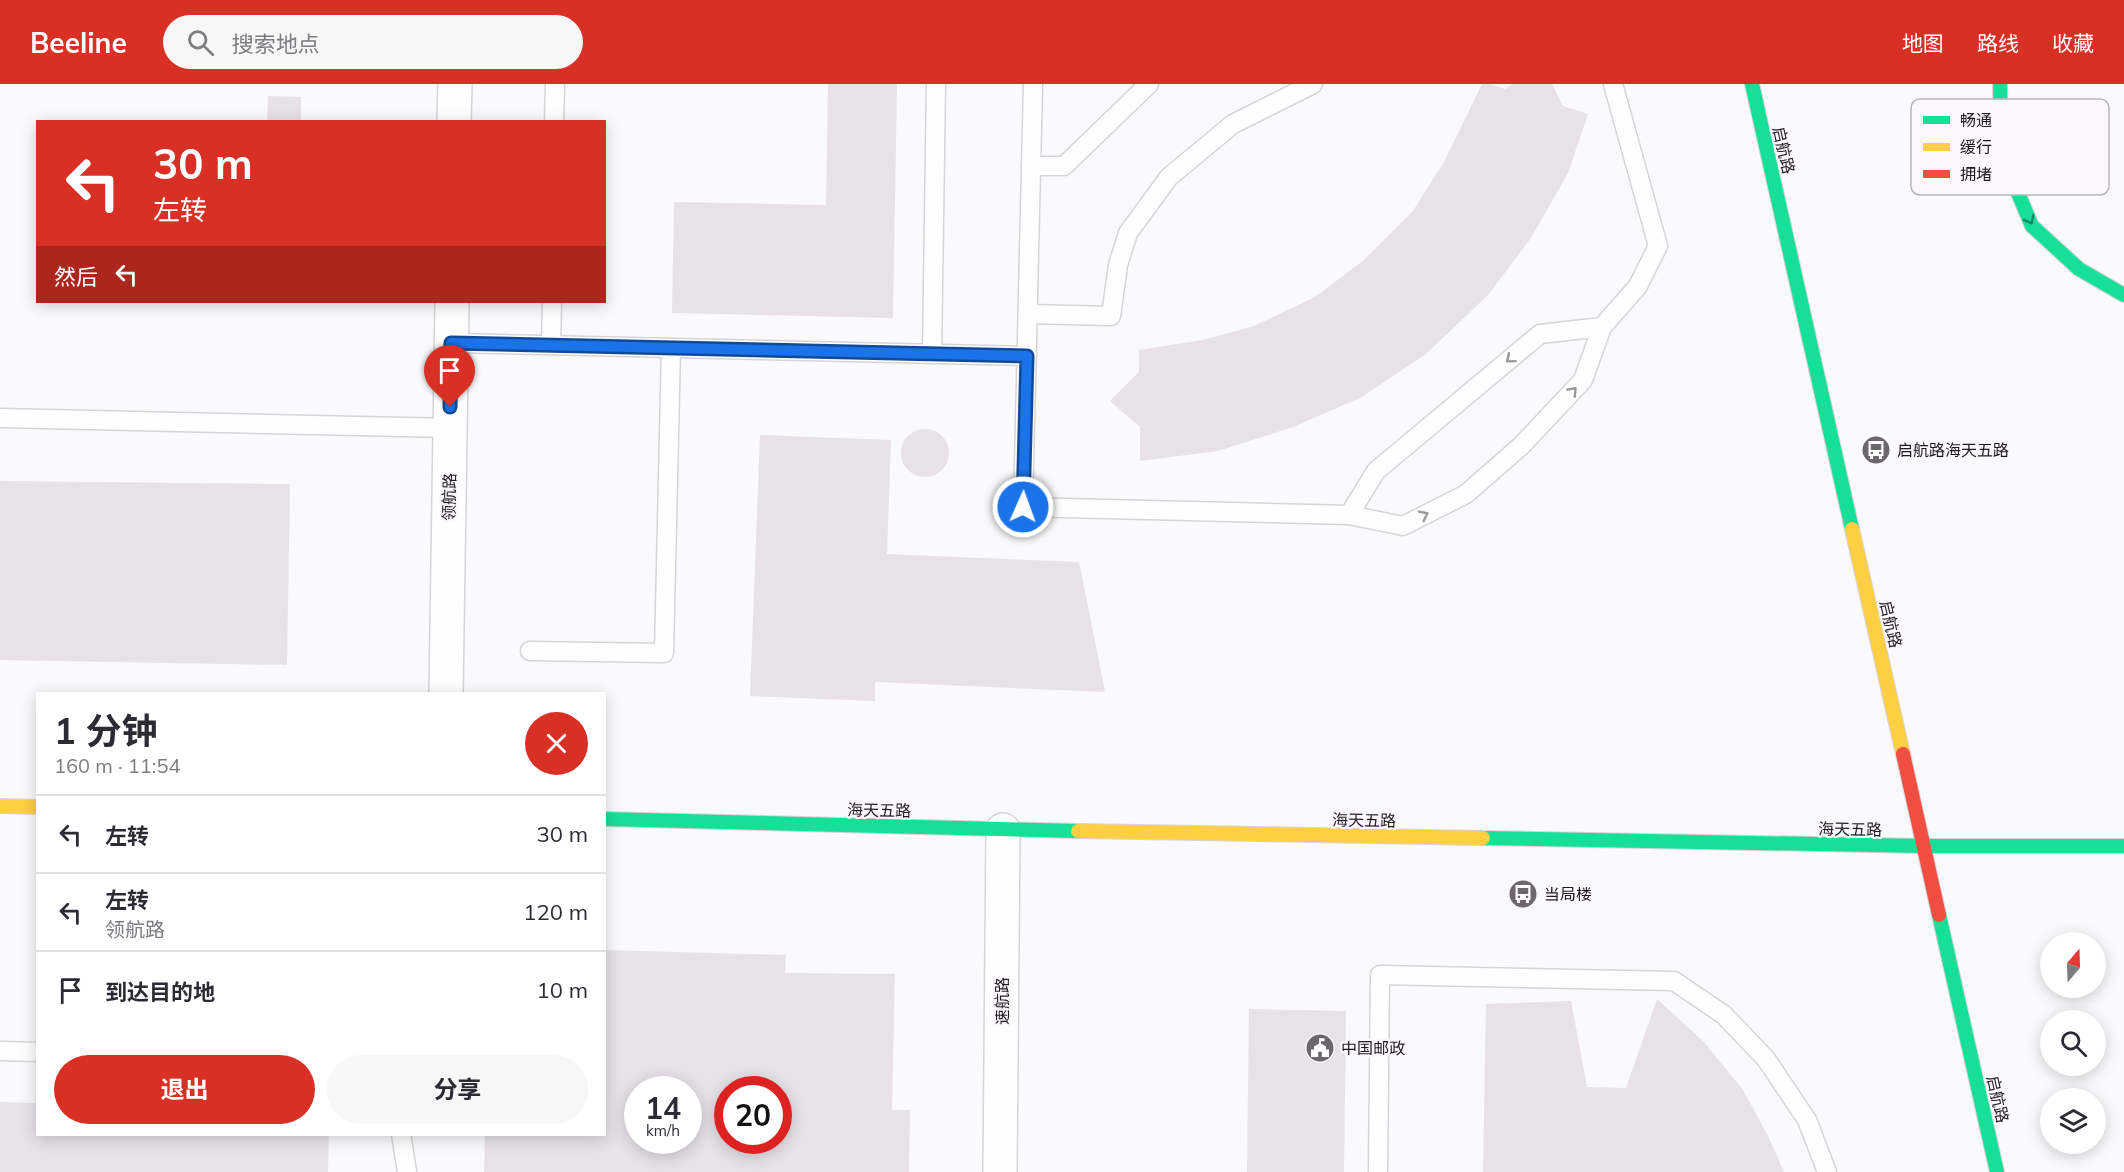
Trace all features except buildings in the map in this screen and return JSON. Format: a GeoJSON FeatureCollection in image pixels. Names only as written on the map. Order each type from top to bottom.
{"type":"FeatureCollection","features":[{"type":"Feature","properties":{"kind":"main road","name":"启航路"},"geometry":{"type":"LineString","coordinates":[[1752,84],[1997,1172]]}},
{"type":"Feature","properties":{"kind":"main road"},"geometry":{"type":"LineString","coordinates":[[2000,84],[2000,99]]}},
{"type":"Feature","properties":{"kind":"main road"},"geometry":{"type":"LineString","coordinates":[[2019,195],[2032,226],[2079,269],[2124,295]]}},
{"type":"Feature","properties":{"kind":"main road"},"geometry":{"type":"LineString","coordinates":[[0,806],[36,807]]}},
{"type":"Feature","properties":{"kind":"main road","name":"海天五路"},"geometry":{"type":"LineString","coordinates":[[606,819],[1003,830],[1924,846],[2124,846]]}},
{"type":"Feature","properties":{"kind":"street"},"geometry":{"type":"LineString","coordinates":[[454,120],[455,84]]}},
{"type":"Feature","properties":{"kind":"street","name":"领航路"},"geometry":{"type":"LineString","coordinates":[[446,692],[452,303]]}},
{"type":"Feature","properties":{"kind":"street","name":"速航路"},"geometry":{"type":"LineString","coordinates":[[1000,1172],[1003,830]]}},
{"type":"Feature","properties":{"kind":"lane"},"geometry":{"type":"LineString","coordinates":[[554,120],[555,84]]}},
{"type":"Feature","properties":{"kind":"lane"},"geometry":{"type":"LineString","coordinates":[[932,354],[936,84]]}},
{"type":"Feature","properties":{"kind":"lane"},"geometry":{"type":"LineString","coordinates":[[1033,84],[1023,507],[1349,515],[1403,526],[1466,494],[1521,447],[1583,380],[1602,327],[1638,286],[1658,246],[1613,84]]}},
{"type":"Feature","properties":{"kind":"lane"},"geometry":{"type":"LineString","coordinates":[[1031,166],[1064,166],[1149,84]]}},
{"type":"Feature","properties":{"kind":"lane"},"geometry":{"type":"LineString","coordinates":[[1028,314],[1111,316],[1118,265],[1128,233],[1169,177],[1233,124],[1313,84]]}},
{"type":"Feature","properties":{"kind":"lane"},"geometry":{"type":"LineString","coordinates":[[551,345],[552,303]]}},
{"type":"Feature","properties":{"kind":"lane"},"geometry":{"type":"LineString","coordinates":[[1349,515],[1376,471],[1540,334],[1602,327]]}},
{"type":"Feature","properties":{"kind":"lane"},"geometry":{"type":"LineString","coordinates":[[451,343],[1027,356]]}},
{"type":"Feature","properties":{"kind":"lane"},"geometry":{"type":"LineString","coordinates":[[530,651],[664,652],[671,348]]}},
{"type":"Feature","properties":{"kind":"lane"},"geometry":{"type":"LineString","coordinates":[[0,418],[450,428]]}},
{"type":"Feature","properties":{"kind":"lane"},"geometry":{"type":"LineString","coordinates":[[1378,1172],[1380,975],[1674,981],[1725,1016],[1766,1059],[1807,1120],[1827,1172]]}},
{"type":"Feature","properties":{"kind":"lane"},"geometry":{"type":"LineString","coordinates":[[0,1051],[36,1052]]}},
{"type":"Feature","properties":{"kind":"lane"},"geometry":{"type":"LineString","coordinates":[[401,1136],[407,1172]]}},
{"type":"Feature","properties":{"kind":"traffic: fast"},"geometry":{"type":"LineString","coordinates":[[1752,84],[1852,529]]}},
{"type":"Feature","properties":{"kind":"traffic: fast"},"geometry":{"type":"LineString","coordinates":[[2000,84],[2000,99]]}},
{"type":"Feature","properties":{"kind":"traffic: fast"},"geometry":{"type":"LineString","coordinates":[[2019,195],[2032,226],[2079,269],[2124,295]]}},
{"type":"Feature","properties":{"kind":"traffic: fast"},"geometry":{"type":"LineString","coordinates":[[606,819],[1078,831]]}},
{"type":"Feature","properties":{"kind":"traffic: fast"},"geometry":{"type":"LineString","coordinates":[[1483,838],[1924,846],[2124,846]]}},
{"type":"Feature","properties":{"kind":"traffic: fast"},"geometry":{"type":"LineString","coordinates":[[1939,915],[1997,1172]]}},
{"type":"Feature","properties":{"kind":"traffic: slow"},"geometry":{"type":"LineString","coordinates":[[1852,529],[1903,754]]}},
{"type":"Feature","properties":{"kind":"traffic: slow"},"geometry":{"type":"LineString","coordinates":[[0,806],[36,807]]}},
{"type":"Feature","properties":{"kind":"traffic: slow"},"geometry":{"type":"LineString","coordinates":[[1078,831],[1483,838]]}},
{"type":"Feature","properties":{"kind":"traffic: jam"},"geometry":{"type":"LineString","coordinates":[[1903,754],[1939,915]]}},
{"type":"Feature","properties":{"kind":"place","name":"启航路海天五路"},"geometry":{"type":"Point","coordinates":[1876,450]}},
{"type":"Feature","properties":{"kind":"place","name":"当局楼"},"geometry":{"type":"Point","coordinates":[1523,894]}},
{"type":"Feature","properties":{"kind":"place","name":"中国邮政"},"geometry":{"type":"Point","coordinates":[1320,1048]}},
{"type":"Feature","properties":{"kind":"route"},"geometry":{"type":"LineString","coordinates":[[450,407],[451,343],[1027,356],[1023,507]]}}]}
